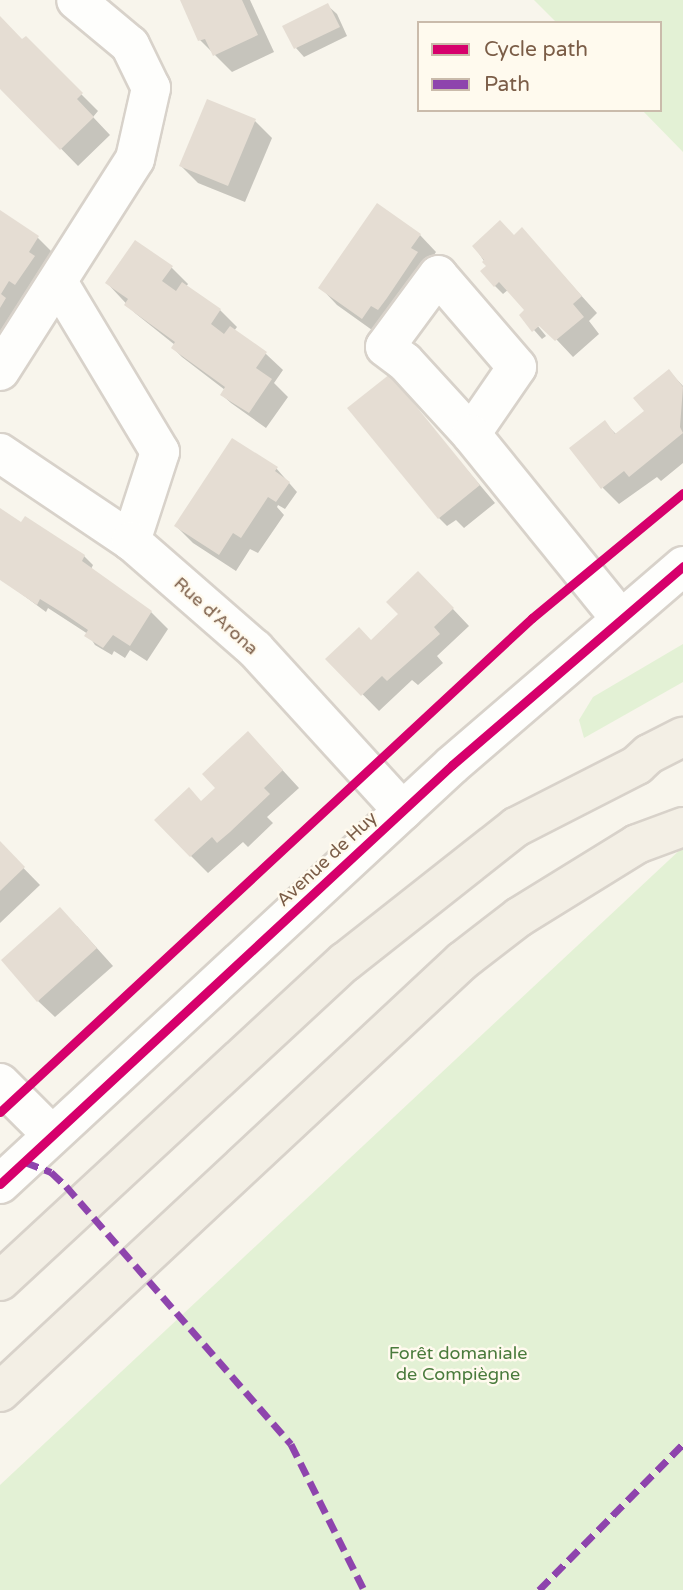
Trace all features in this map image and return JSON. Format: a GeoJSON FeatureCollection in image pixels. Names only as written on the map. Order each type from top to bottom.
{"type":"FeatureCollection","features":[{"type":"Feature","properties":{"kind":"main road"},"geometry":{"type":"LineString","coordinates":[[0,1281],[345,962],[516,827],[637,765],[649,754],[683,737]]}},
{"type":"Feature","properties":{"kind":"main road"},"geometry":{"type":"LineString","coordinates":[[637,765],[683,760]]}},
{"type":"Feature","properties":{"kind":"main road"},"geometry":{"type":"LineString","coordinates":[[0,1392],[463,961],[519,917],[625,851],[683,827]]}},
{"type":"Feature","properties":{"kind":"street"},"geometry":{"type":"LineString","coordinates":[[0,371],[135,159],[150,88],[130,45],[76,0]]}},
{"type":"Feature","properties":{"kind":"street"},"geometry":{"type":"LineString","coordinates":[[58,282],[160,452],[131,541]]}},
{"type":"Feature","properties":{"kind":"street"},"geometry":{"type":"LineString","coordinates":[[471,434],[621,619]]}},
{"type":"Feature","properties":{"kind":"street","name":"Rue d'Arona"},"geometry":{"type":"LineString","coordinates":[[0,453],[131,541],[256,649],[403,811]]}},
{"type":"Feature","properties":{"kind":"street","name":"Avenue de Huy"},"geometry":{"type":"LineString","coordinates":[[0,1184],[403,811],[683,566]]}},
{"type":"Feature","properties":{"kind":"street"},"geometry":{"type":"LineString","coordinates":[[0,1083],[51,1134]]}},
{"type":"Feature","properties":{"kind":"green space"},"geometry":{"type":"Polygon","coordinates":[[[534,0],[683,0],[683,152],[644,112],[662,112],[662,21],[555,21],[534,0]]]}},
{"type":"Feature","properties":{"kind":"green space"},"geometry":{"type":"Polygon","coordinates":[[[683,644],[683,682],[584,738],[579,720],[593,697],[683,644]]]}},
{"type":"Feature","properties":{"kind":"green space","name":"Forêt domaniale de Compiègne"},"geometry":{"type":"Polygon","coordinates":[[[683,847],[683,1590],[0,1590],[0,1485],[683,847]]]}},
{"type":"Feature","properties":{"kind":"building"},"geometry":{"type":"Polygon","coordinates":[[[180,0],[242,0],[258,35],[213,56],[205,39],[198,41],[180,0]]]}},
{"type":"Feature","properties":{"kind":"building"},"geometry":{"type":"Polygon","coordinates":[[[328,3],[340,27],[294,49],[282,26],[328,3]]]}},
{"type":"Feature","properties":{"kind":"building"},"geometry":{"type":"Polygon","coordinates":[[[0,16],[22,39],[26,36],[83,93],[77,99],[94,117],[60,150],[0,89],[0,16]]]}},
{"type":"Feature","properties":{"kind":"building"},"geometry":{"type":"Polygon","coordinates":[[[207,99],[256,119],[228,186],[179,166],[207,99]]]}},
{"type":"Feature","properties":{"kind":"building"},"geometry":{"type":"Polygon","coordinates":[[[377,203],[421,234],[411,248],[418,252],[387,298],[378,310],[371,306],[362,319],[318,288],[377,203]]]}},
{"type":"Feature","properties":{"kind":"building"},"geometry":{"type":"Polygon","coordinates":[[[0,210],[39,236],[29,252],[35,256],[15,285],[9,281],[1,294],[6,298],[0,308],[0,210]]]}},
{"type":"Feature","properties":{"kind":"building"},"geometry":{"type":"Polygon","coordinates":[[[500,220],[514,235],[522,227],[582,296],[573,304],[584,317],[555,341],[539,326],[532,332],[519,315],[524,310],[499,282],[494,287],[480,271],[486,266],[472,246],[500,220]]]}},
{"type":"Feature","properties":{"kind":"building"},"geometry":{"type":"Polygon","coordinates":[[[135,240],[173,266],[162,281],[176,291],[182,282],[221,309],[211,324],[224,334],[230,326],[267,352],[256,368],[272,379],[249,413],[220,395],[225,387],[171,348],[175,342],[124,305],[128,299],[105,283],[135,240]]]}},
{"type":"Feature","properties":{"kind":"building"},"geometry":{"type":"Polygon","coordinates":[[[669,369],[683,387],[680,427],[683,433],[629,477],[624,471],[601,489],[569,448],[605,420],[615,434],[644,411],[633,398],[669,369]]]}},
{"type":"Feature","properties":{"kind":"building"},"geometry":{"type":"Polygon","coordinates":[[[390,374],[480,485],[438,519],[347,408],[390,374]]]}},
{"type":"Feature","properties":{"kind":"building"},"geometry":{"type":"Polygon","coordinates":[[[232,438],[278,467],[275,471],[290,482],[276,502],[268,497],[241,538],[233,533],[219,555],[174,526],[232,438]]]}},
{"type":"Feature","properties":{"kind":"building"},"geometry":{"type":"Polygon","coordinates":[[[0,508],[21,522],[25,516],[85,555],[82,561],[152,611],[130,646],[113,635],[103,648],[84,636],[88,630],[66,615],[40,599],[37,605],[0,580],[0,508]]]}},
{"type":"Feature","properties":{"kind":"building"},"geometry":{"type":"Polygon","coordinates":[[[418,571],[454,608],[434,627],[440,634],[387,681],[382,676],[361,696],[325,659],[359,627],[371,640],[398,614],[386,602],[418,571]]]}},
{"type":"Feature","properties":{"kind":"building"},"geometry":{"type":"Polygon","coordinates":[[[248,731],[283,770],[264,788],[270,794],[230,832],[217,843],[212,837],[190,857],[154,820],[189,787],[201,801],[215,788],[202,774],[248,731]]]}},
{"type":"Feature","properties":{"kind":"building"},"geometry":{"type":"Polygon","coordinates":[[[0,841],[25,867],[0,891],[0,841]]]}},
{"type":"Feature","properties":{"kind":"building"},"geometry":{"type":"Polygon","coordinates":[[[60,907],[97,948],[37,1002],[1,960],[60,907]]]}},
{"type":"Feature","properties":{"kind":"marked path"},"geometry":{"type":"LineString","coordinates":[[25,1162],[51,1172],[66,1186],[291,1444],[364,1590]]}},
{"type":"Feature","properties":{"kind":"marked path"},"geometry":{"type":"LineString","coordinates":[[539,1590],[683,1444]]}},
{"type":"Feature","properties":{"kind":"cycle path"},"geometry":{"type":"LineString","coordinates":[[0,1112],[532,618],[683,493]]}},
{"type":"Feature","properties":{"kind":"cycle path"},"geometry":{"type":"LineString","coordinates":[[0,1184],[452,765],[683,566]]}}]}
